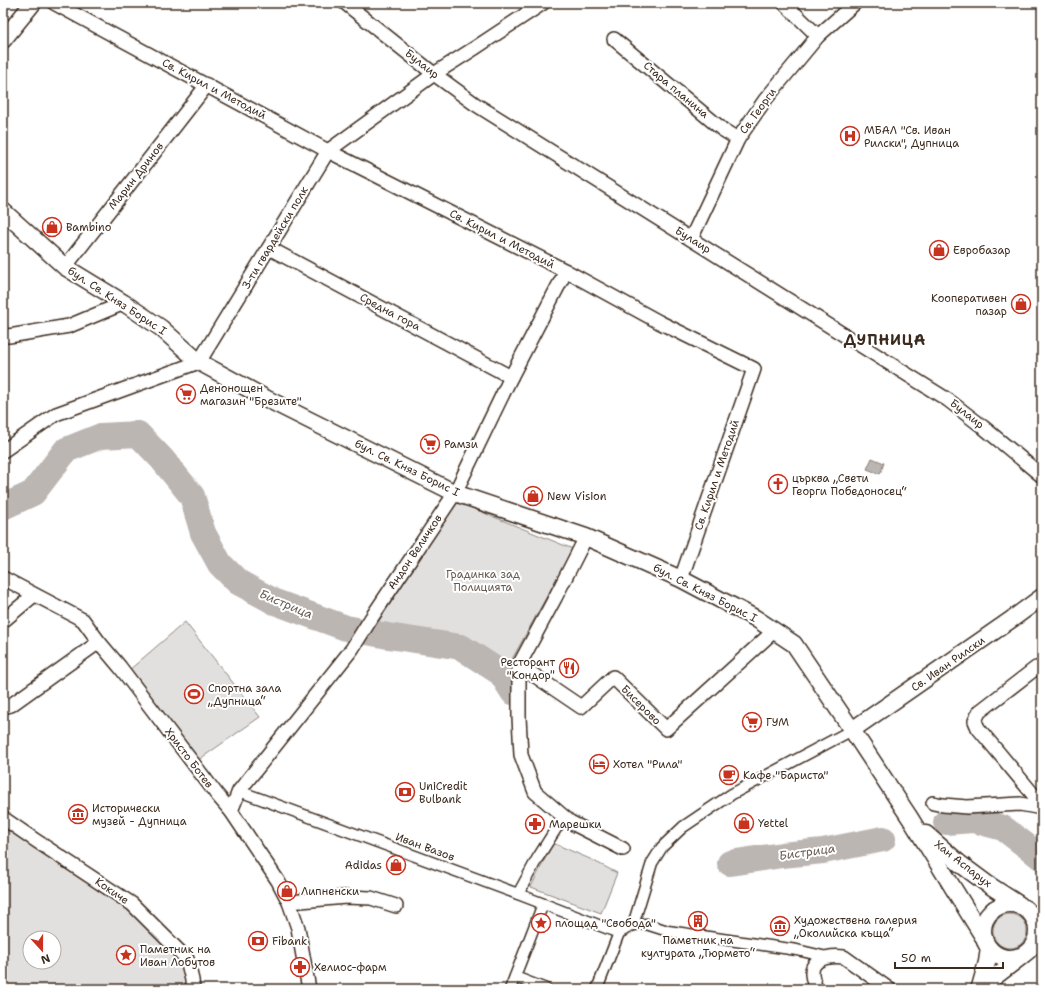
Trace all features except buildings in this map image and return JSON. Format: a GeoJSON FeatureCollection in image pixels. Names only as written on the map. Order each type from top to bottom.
{"type":"FeatureCollection","features":[{"type":"Feature","properties":{"kind":"street"},"geometry":{"type":"LineString","coordinates":[[3,40],[33,3]]}},
{"type":"Feature","properties":{"kind":"street","name":"Св. Кирил и Методий"},"geometry":{"type":"LineString","coordinates":[[54,3],[328,151],[566,271],[659,322],[754,369],[681,579]]}},
{"type":"Feature","properties":{"kind":"street","name":"Булаир"},"geometry":{"type":"LineString","coordinates":[[345,3],[434,74],[475,104],[948,400],[983,426],[1042,476]]}},
{"type":"Feature","properties":{"kind":"street","name":"3-ти гвардейски полк"},"geometry":{"type":"LineString","coordinates":[[199,362],[328,151],[434,74],[543,3]]}},
{"type":"Feature","properties":{"kind":"street"},"geometry":{"type":"LineString","coordinates":[[784,3],[818,36]]}},
{"type":"Feature","properties":{"kind":"street","name":"Св. Георги"},"geometry":{"type":"LineString","coordinates":[[691,239],[738,138],[765,100],[818,36],[855,3]]}},
{"type":"Feature","properties":{"kind":"street","name":"Стара планина"},"geometry":{"type":"LineString","coordinates":[[614,39],[723,130],[738,138]]}},
{"type":"Feature","properties":{"kind":"street","name":"Марин Дринов"},"geometry":{"type":"LineString","coordinates":[[65,267],[207,85]]}},
{"type":"Feature","properties":{"kind":"street","name":"бул. Св. Княз Борис I"},"geometry":{"type":"LineString","coordinates":[[3,211],[65,267],[124,303],[161,328],[199,362],[269,400],[455,493],[586,537],[681,579],[755,618],[794,644],[852,730]]}},
{"type":"Feature","properties":{"kind":"street","name":"Средна гора"},"geometry":{"type":"LineString","coordinates":[[269,248],[512,377]]}},
{"type":"Feature","properties":{"kind":"street","name":"Андон Величков"},"geometry":{"type":"LineString","coordinates":[[230,811],[239,792],[352,649],[455,493],[566,271]]}},
{"type":"Feature","properties":{"kind":"street"},"geometry":{"type":"LineString","coordinates":[[3,335],[9,336],[69,326],[124,303]]}},
{"type":"Feature","properties":{"kind":"street"},"geometry":{"type":"LineString","coordinates":[[3,450],[56,414],[199,362]]}},
{"type":"Feature","properties":{"kind":"street"},"geometry":{"type":"LineString","coordinates":[[586,537],[520,665],[519,717],[521,755],[535,792],[570,822],[623,849]]}},
{"type":"Feature","properties":{"kind":"street","name":"Христо Ботев"},"geometry":{"type":"LineString","coordinates":[[3,578],[82,620],[120,667],[230,811],[278,881],[289,902],[298,928],[309,989]]}},
{"type":"Feature","properties":{"kind":"street"},"geometry":{"type":"LineString","coordinates":[[3,621],[34,595]]}},
{"type":"Feature","properties":{"kind":"street","name":"Св. Иван Рилски"},"geometry":{"type":"LineString","coordinates":[[852,730],[1042,597]]}},
{"type":"Feature","properties":{"kind":"street","name":"Бисерово"},"geometry":{"type":"LineString","coordinates":[[520,665],[581,707],[613,677],[666,729],[774,631]]}},
{"type":"Feature","properties":{"kind":"street"},"geometry":{"type":"LineString","coordinates":[[3,707],[11,705],[99,642]]}},
{"type":"Feature","properties":{"kind":"street"},"geometry":{"type":"LineString","coordinates":[[1042,668],[1036,668],[979,712],[975,721],[978,728],[1042,807]]}},
{"type":"Feature","properties":{"kind":"street"},"geometry":{"type":"LineString","coordinates":[[632,925],[652,863],[662,847],[683,827],[732,794],[852,730]]}},
{"type":"Feature","properties":{"kind":"street","name":"Хан Аспарух"},"geometry":{"type":"LineString","coordinates":[[852,730],[910,818],[986,943]]}},
{"type":"Feature","properties":{"kind":"street","name":"Иван Вазов"},"geometry":{"type":"LineString","coordinates":[[239,792],[620,933]]}},
{"type":"Feature","properties":{"kind":"street"},"geometry":{"type":"LineString","coordinates":[[933,803],[967,806],[1020,804],[1042,807]]}},
{"type":"Feature","properties":{"kind":"street"},"geometry":{"type":"LineString","coordinates":[[518,894],[537,859],[564,816]]}},
{"type":"Feature","properties":{"kind":"street","name":"Кокиче"},"geometry":{"type":"LineString","coordinates":[[3,818],[132,904],[187,959],[193,989]]}},
{"type":"Feature","properties":{"kind":"street","name":"Хан Аспарух"},"geometry":{"type":"LineString","coordinates":[[910,818],[959,863],[986,883],[1031,910]]}},
{"type":"Feature","properties":{"kind":"street"},"geometry":{"type":"LineString","coordinates":[[289,902],[346,897],[371,898],[396,906]]}},
{"type":"Feature","properties":{"kind":"street"},"geometry":{"type":"LineString","coordinates":[[510,989],[543,904]]}},
{"type":"Feature","properties":{"kind":"street"},"geometry":{"type":"LineString","coordinates":[[1008,904],[1031,910],[1036,921],[1037,932],[1035,942],[1031,950],[980,988],[987,962],[986,943],[983,932],[985,920],[992,910],[1003,905],[1008,904]]}},
{"type":"Feature","properties":{"kind":"street"},"geometry":{"type":"LineString","coordinates":[[597,989],[620,933],[632,925],[646,924],[668,931],[797,950],[827,957],[844,957],[889,989]]}},
{"type":"Feature","properties":{"kind":"street"},"geometry":{"type":"LineString","coordinates":[[986,943],[993,952],[1005,957],[1018,957],[1031,950]]}},
{"type":"Feature","properties":{"kind":"street"},"geometry":{"type":"LineString","coordinates":[[816,989],[812,976],[813,967],[827,957]]}},
{"type":"Feature","properties":{"kind":"street"},"geometry":{"type":"LineString","coordinates":[[514,977],[546,989]]}},
{"type":"Feature","properties":{"kind":"green space","name":"Градинка зад Полицията"},"geometry":{"type":"Polygon","coordinates":[[[457,502],[573,549],[506,670],[453,636],[421,635],[375,627],[457,502]]]}},
{"type":"Feature","properties":{"kind":"green space","name":"Спортна зала „Дупница“"},"geometry":{"type":"Polygon","coordinates":[[[185,622],[260,717],[197,761],[128,671],[185,622]]]}},
{"type":"Feature","properties":{"kind":"green space"},"geometry":{"type":"Polygon","coordinates":[[[3,818],[132,904],[187,959],[193,989],[3,989],[3,818]]]}},
{"type":"Feature","properties":{"kind":"green space"},"geometry":{"type":"Polygon","coordinates":[[[553,843],[590,859],[617,873],[601,913],[531,887],[553,843]]]}},
{"type":"Feature","properties":{"kind":"green space"},"geometry":{"type":"Polygon","coordinates":[[[1007,914],[1013,914],[1017,915],[1024,921],[1027,931],[1026,938],[1020,945],[1013,948],[1007,948],[1003,947],[996,941],[993,934],[993,928],[994,924],[1000,917],[1007,914]]]}},
{"type":"Feature","properties":{"kind":"shaded area"},"geometry":{"type":"Polygon","coordinates":[[[872,458],[884,463],[880,474],[867,469],[872,458]]]}},
{"type":"Feature","properties":{"kind":"waterway","name":"Бистрица"},"geometry":{"type":"LineString","coordinates":[[3,507],[33,493],[66,450],[101,436],[138,434],[162,459],[192,496],[203,533],[220,564],[238,582],[275,602],[346,628],[461,647],[501,673],[513,692]]}},
{"type":"Feature","properties":{"kind":"waterway","name":"Бистрица"},"geometry":{"type":"LineString","coordinates":[[946,822],[973,820],[1003,828],[1042,858]]}},
{"type":"Feature","properties":{"kind":"waterway","name":"Бистрица"},"geometry":{"type":"LineString","coordinates":[[730,863],[782,855],[823,851],[883,839]]}},
{"type":"Feature","properties":{"kind":"place","name":"МБАЛ \"Св. Иван Рилски\", Дупница"},"geometry":{"type":"Point","coordinates":[850,136]}},
{"type":"Feature","properties":{"kind":"place","name":"Bambino"},"geometry":{"type":"Point","coordinates":[52,227]}},
{"type":"Feature","properties":{"kind":"place","name":"Евробазар"},"geometry":{"type":"Point","coordinates":[939,250]}},
{"type":"Feature","properties":{"kind":"place","name":"Кооперативен пазар"},"geometry":{"type":"Point","coordinates":[1021,304]}},
{"type":"Feature","properties":{"kind":"place","name":"Денонощен магазин \"Брезите\""},"geometry":{"type":"Point","coordinates":[186,394]}},
{"type":"Feature","properties":{"kind":"place","name":"Рамзи"},"geometry":{"type":"Point","coordinates":[430,444]}},
{"type":"Feature","properties":{"kind":"place","name":"църква „Свети Георги Победоносец“"},"geometry":{"type":"Point","coordinates":[778,484]}},
{"type":"Feature","properties":{"kind":"place","name":"New Vision"},"geometry":{"type":"Point","coordinates":[533,496]}},
{"type":"Feature","properties":{"kind":"place","name":"Ресторант \"Кондор\""},"geometry":{"type":"Point","coordinates":[569,668]}},
{"type":"Feature","properties":{"kind":"place","name":"Спортна зала „Дупница“"},"geometry":{"type":"Point","coordinates":[194,694]}},
{"type":"Feature","properties":{"kind":"place","name":"ГУМ"},"geometry":{"type":"Point","coordinates":[752,722]}},
{"type":"Feature","properties":{"kind":"place","name":"Хотел \"Рила\""},"geometry":{"type":"Point","coordinates":[599,764]}},
{"type":"Feature","properties":{"kind":"place","name":"Кафе \"Бариста\""},"geometry":{"type":"Point","coordinates":[729,775]}},
{"type":"Feature","properties":{"kind":"place","name":"UniCredit Bulbank"},"geometry":{"type":"Point","coordinates":[405,792]}},
{"type":"Feature","properties":{"kind":"place","name":"Исторически музей - Дупница"},"geometry":{"type":"Point","coordinates":[78,814]}},
{"type":"Feature","properties":{"kind":"place","name":"Yettel"},"geometry":{"type":"Point","coordinates":[744,823]}},
{"type":"Feature","properties":{"kind":"place","name":"Марешки"},"geometry":{"type":"Point","coordinates":[535,824]}},
{"type":"Feature","properties":{"kind":"place","name":"Adidas"},"geometry":{"type":"Point","coordinates":[396,865]}},
{"type":"Feature","properties":{"kind":"place","name":"Липненски"},"geometry":{"type":"Point","coordinates":[287,891]}},
{"type":"Feature","properties":{"kind":"place","name":"Паметник на културата „Тюрмето“"},"geometry":{"type":"Point","coordinates":[698,921]}},
{"type":"Feature","properties":{"kind":"place","name":"площад \"Свобода\""},"geometry":{"type":"Point","coordinates":[541,923]}},
{"type":"Feature","properties":{"kind":"place","name":"Художествена галерия „Околийска къща“"},"geometry":{"type":"Point","coordinates":[780,926]}},
{"type":"Feature","properties":{"kind":"place","name":"Fibank"},"geometry":{"type":"Point","coordinates":[258,941]}},
{"type":"Feature","properties":{"kind":"place","name":"Паметник на Иван Лобутов"},"geometry":{"type":"Point","coordinates":[126,955]}},
{"type":"Feature","properties":{"kind":"place","name":"Хелиос-фарм"},"geometry":{"type":"Point","coordinates":[300,967]}},
{"type":"Feature","properties":{"kind":"district","name":"ДУПНИЦА"},"geometry":{"type":"Point","coordinates":[885,340]}}]}
